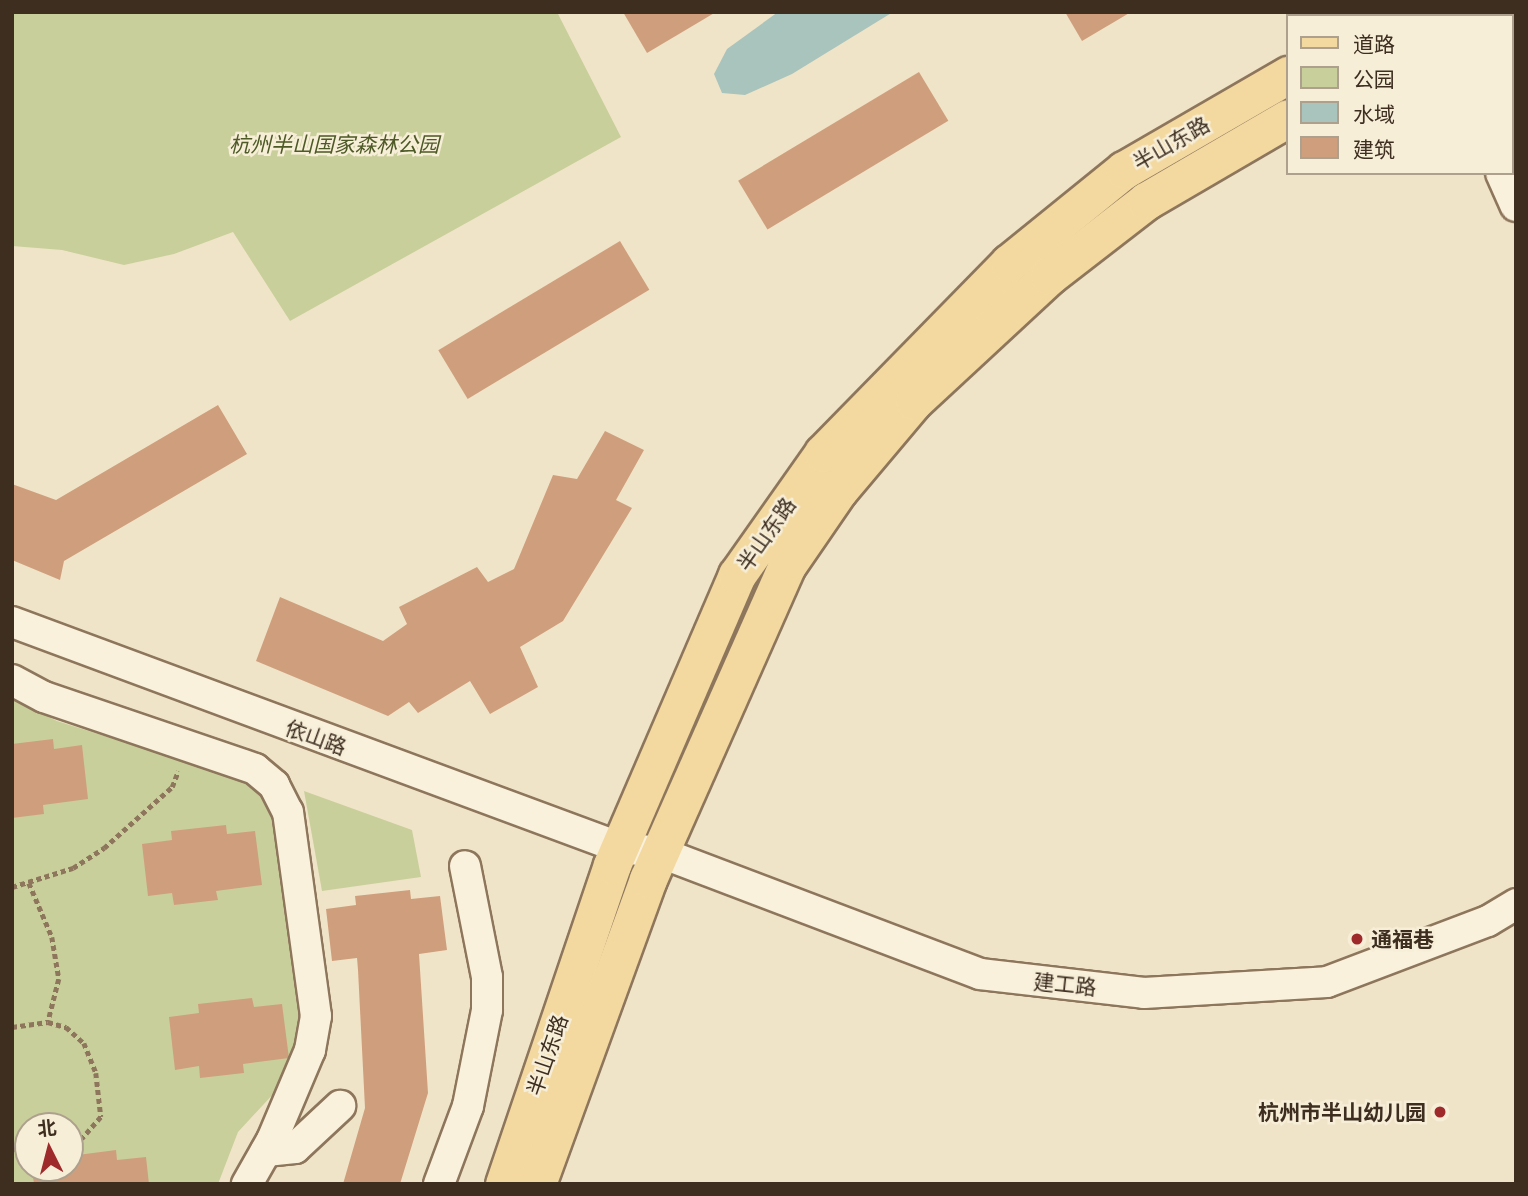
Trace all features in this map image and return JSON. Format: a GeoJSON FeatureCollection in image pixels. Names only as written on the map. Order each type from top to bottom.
{"type":"FeatureCollection","features":[{"type":"Feature","properties":{"kind":"main road","name":"半山东路"},"geometry":{"type":"LineString","coordinates":[[503,1184],[621,848],[737,575],[823,453],[991,281],[1093,195],[1124,170],[1286,76]]}},
{"type":"Feature","properties":{"kind":"main road","name":"半山东路"},"geometry":{"type":"LineString","coordinates":[[537,1184],[659,852],[786,567],[839,490],[914,401],[1049,276],[1146,201],[1286,119]]}},
{"type":"Feature","properties":{"kind":"street"},"geometry":{"type":"LineString","coordinates":[[1502,175],[1516,205]]}},
{"type":"Feature","properties":{"kind":"street","name":"依山路"},"geometry":{"type":"LineString","coordinates":[[12,622],[621,848]]}},
{"type":"Feature","properties":{"kind":"street"},"geometry":{"type":"LineString","coordinates":[[12,680],[44,697],[255,769],[274,785],[288,812],[316,1016],[310,1050],[266,1151],[247,1184]]}},
{"type":"Feature","properties":{"kind":"street","name":"建工路"},"geometry":{"type":"LineString","coordinates":[[621,848],[659,852],[980,974],[1144,993],[1327,982],[1488,921],[1515,907]]}},
{"type":"Feature","properties":{"kind":"street"},"geometry":{"type":"LineString","coordinates":[[439,1184],[468,1106],[486,1010],[487,977],[465,866]]}},
{"type":"Feature","properties":{"kind":"street"},"geometry":{"type":"LineString","coordinates":[[266,1151],[295,1149],[340,1106]]}},
{"type":"Feature","properties":{"kind":"path"},"geometry":{"type":"LineString","coordinates":[[12,887],[73,868],[104,848],[172,787],[188,747]]}},
{"type":"Feature","properties":{"kind":"path"},"geometry":{"type":"LineString","coordinates":[[29,883],[52,937],[59,979],[48,1022]]}},
{"type":"Feature","properties":{"kind":"path"},"geometry":{"type":"LineString","coordinates":[[12,1027],[48,1022],[66,1027],[84,1043],[96,1073],[101,1117],[84,1137]]}},
{"type":"Feature","properties":{"kind":"green space","name":"杭州半山国家森林公园"},"geometry":{"type":"Polygon","coordinates":[[[12,12],[557,12],[621,137],[290,321],[233,232],[174,254],[124,265],[62,250],[12,246],[12,12]]]}},
{"type":"Feature","properties":{"kind":"green space"},"geometry":{"type":"Polygon","coordinates":[[[12,699],[57,721],[235,777],[265,798],[273,815],[307,1026],[288,1078],[238,1132],[218,1184],[12,1184],[12,699]]]}},
{"type":"Feature","properties":{"kind":"green space"},"geometry":{"type":"Polygon","coordinates":[[[304,791],[412,830],[421,877],[322,891],[304,791]]]}},
{"type":"Feature","properties":{"kind":"water"},"geometry":{"type":"Polygon","coordinates":[[[778,12],[893,12],[792,74],[745,95],[722,93],[714,74],[727,49],[778,12]]]}},
{"type":"Feature","properties":{"kind":"building"},"geometry":{"type":"Polygon","coordinates":[[[623,12],[716,12],[647,53],[623,12]]]}},
{"type":"Feature","properties":{"kind":"building"},"geometry":{"type":"Polygon","coordinates":[[[1065,12],[1131,12],[1082,41],[1065,12]]]}},
{"type":"Feature","properties":{"kind":"building"},"geometry":{"type":"Polygon","coordinates":[[[919,72],[948,121],[767,230],[738,181],[919,72]]]}},
{"type":"Feature","properties":{"kind":"building"},"geometry":{"type":"Polygon","coordinates":[[[620,241],[649,290],[468,399],[438,350],[620,241]]]}},
{"type":"Feature","properties":{"kind":"building"},"geometry":{"type":"Polygon","coordinates":[[[218,405],[247,454],[64,561],[60,580],[12,560],[12,484],[56,500],[218,405]]]}},
{"type":"Feature","properties":{"kind":"building"},"geometry":{"type":"Polygon","coordinates":[[[605,431],[644,450],[616,500],[632,508],[563,621],[520,647],[538,687],[490,714],[470,681],[418,713],[409,702],[388,716],[256,661],[280,597],[383,641],[407,624],[399,607],[477,567],[488,582],[514,569],[553,475],[577,479],[605,431]]]}},
{"type":"Feature","properties":{"kind":"building"},"geometry":{"type":"Polygon","coordinates":[[[53,739],[54,749],[82,745],[88,799],[43,805],[44,814],[12,818],[12,744],[53,739]]]}},
{"type":"Feature","properties":{"kind":"building"},"geometry":{"type":"Polygon","coordinates":[[[226,825],[227,834],[255,831],[262,885],[216,891],[218,900],[174,905],[172,893],[148,896],[142,844],[172,840],[171,831],[226,825]]]}},
{"type":"Feature","properties":{"kind":"building"},"geometry":{"type":"Polygon","coordinates":[[[410,890],[411,899],[440,896],[447,950],[419,954],[428,1093],[400,1184],[343,1184],[365,1108],[358,970],[357,958],[332,961],[326,909],[356,905],[355,896],[410,890]]]}},
{"type":"Feature","properties":{"kind":"building"},"geometry":{"type":"Polygon","coordinates":[[[252,998],[254,1007],[282,1004],[289,1058],[243,1064],[244,1073],[200,1078],[199,1066],[175,1070],[169,1017],[199,1013],[198,1004],[252,998]]]}},
{"type":"Feature","properties":{"kind":"building"},"geometry":{"type":"Polygon","coordinates":[[[116,1150],[117,1160],[146,1157],[149,1184],[34,1184],[84,1182],[84,1154],[116,1150]]]}},
{"type":"Feature","properties":{"kind":"place","name":"通福巷"},"geometry":{"type":"Point","coordinates":[1357,939]}},
{"type":"Feature","properties":{"kind":"place","name":"杭州市半山幼儿园"},"geometry":{"type":"Point","coordinates":[1440,1112]}}]}
